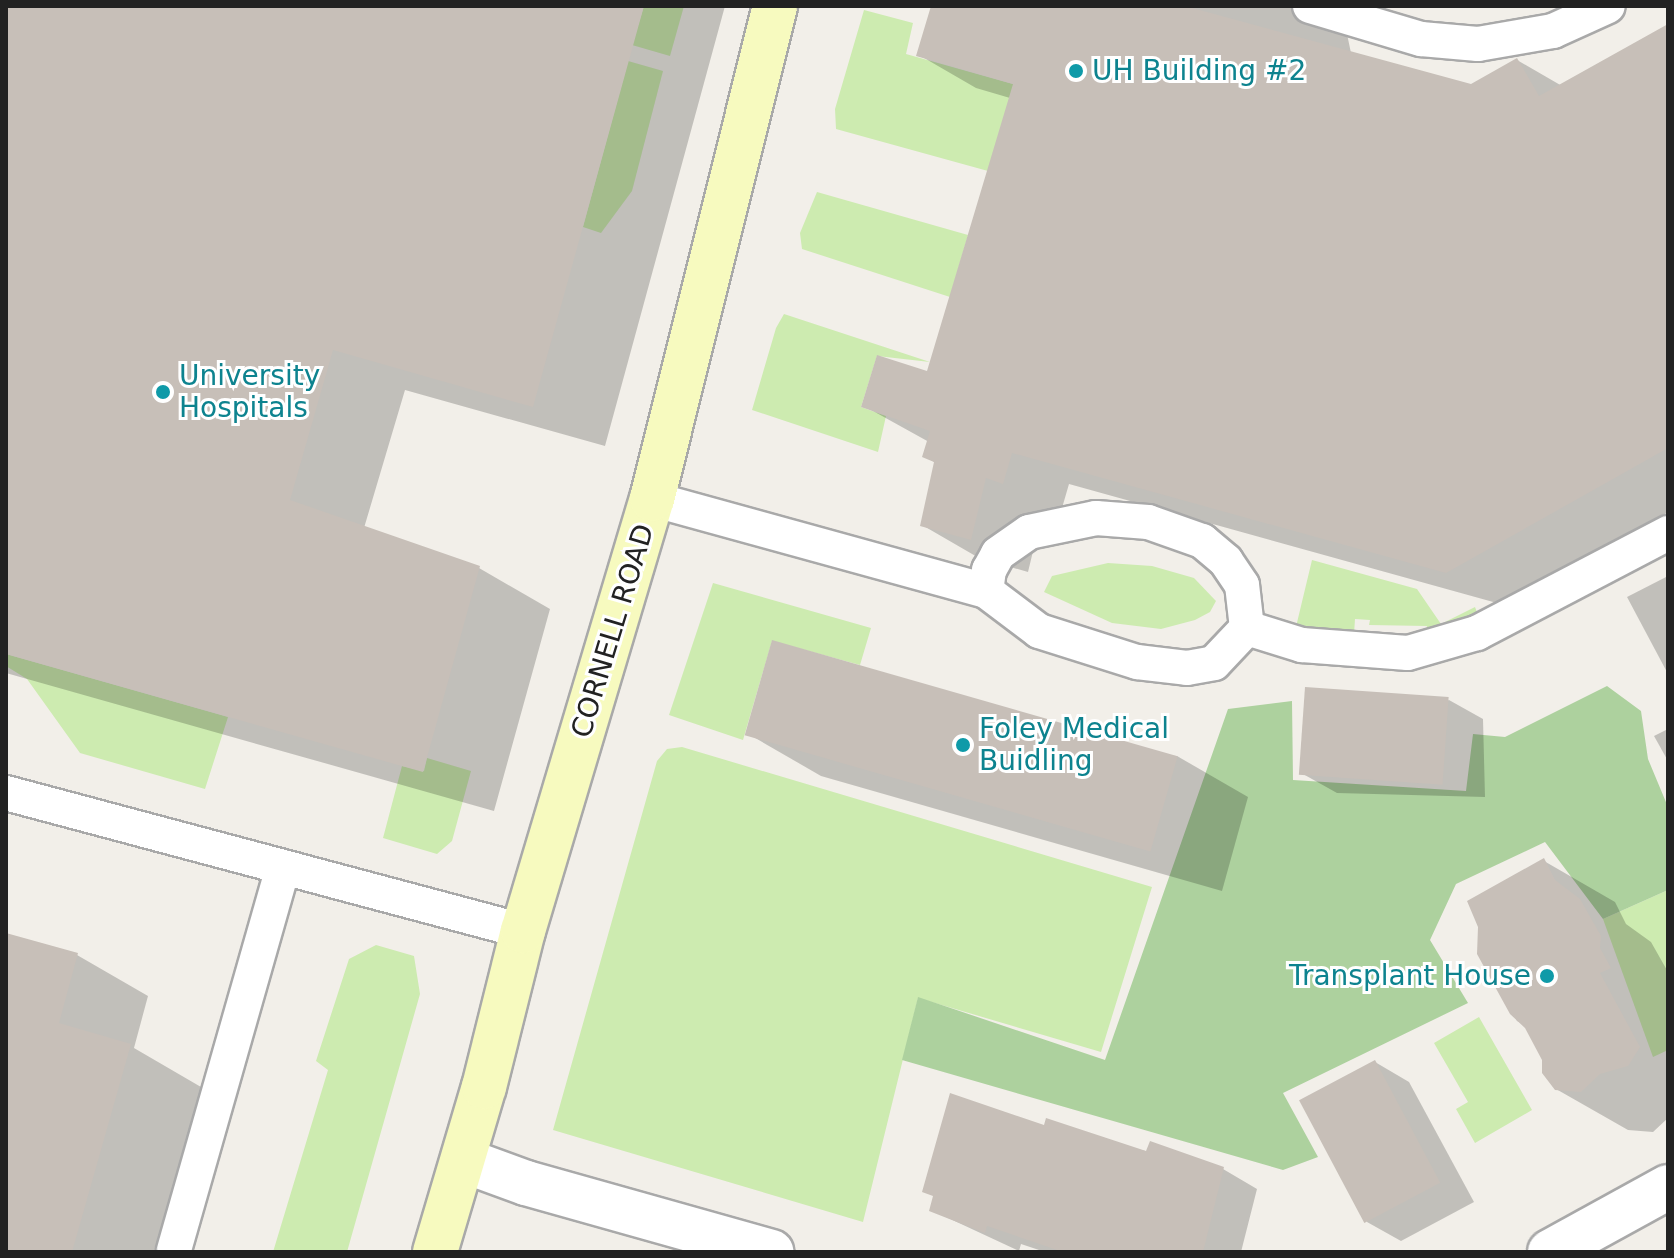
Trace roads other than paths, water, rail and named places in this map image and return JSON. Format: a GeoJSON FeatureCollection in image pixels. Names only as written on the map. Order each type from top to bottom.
{"type":"FeatureCollection","features":[{"type":"Feature","properties":{"kind":"street","name":"CORNELL ROAD"},"geometry":{"type":"LineString","coordinates":[[435,1252],[463,1160],[523,931],[652,499],[775,6]]}},
{"type":"Feature","properties":{"kind":"street"},"geometry":{"type":"LineString","coordinates":[[463,1160],[526,1183],[772,1252]]}},
{"type":"Feature","properties":{"kind":"street"},"geometry":{"type":"LineString","coordinates":[[1550,1252],[1668,1187]]}},
{"type":"Feature","properties":{"kind":"lane"},"geometry":{"type":"LineString","coordinates":[[1310,6],[1421,39],[1478,44],[1553,31],[1608,6]]}},
{"type":"Feature","properties":{"kind":"lane"},"geometry":{"type":"LineString","coordinates":[[652,499],[986,591],[1039,631],[1137,662],[1187,668],[1214,663],[1247,628],[1242,585],[1226,561],[1202,541],[1148,522],[1096,518],[1029,532],[998,554],[989,570],[986,591]]}},
{"type":"Feature","properties":{"kind":"lane"},"geometry":{"type":"LineString","coordinates":[[1247,628],[1302,645],[1408,653],[1477,633],[1668,533]]}},
{"type":"Feature","properties":{"kind":"lane"},"geometry":{"type":"LineString","coordinates":[[6,793],[523,931]]}},
{"type":"Feature","properties":{"kind":"lane"},"geometry":{"type":"LineString","coordinates":[[174,1250],[283,867]]}},
{"type":"Feature","properties":{"kind":"place","name":"UH Building #2"},"geometry":{"type":"Point","coordinates":[1076,71]}},
{"type":"Feature","properties":{"kind":"place","name":"University Hospitals"},"geometry":{"type":"Point","coordinates":[163,392]}},
{"type":"Feature","properties":{"kind":"place","name":"Foley Medical Buidling"},"geometry":{"type":"Point","coordinates":[963,745]}},
{"type":"Feature","properties":{"kind":"place","name":"Transplant House"},"geometry":{"type":"Point","coordinates":[1547,976]}}]}
